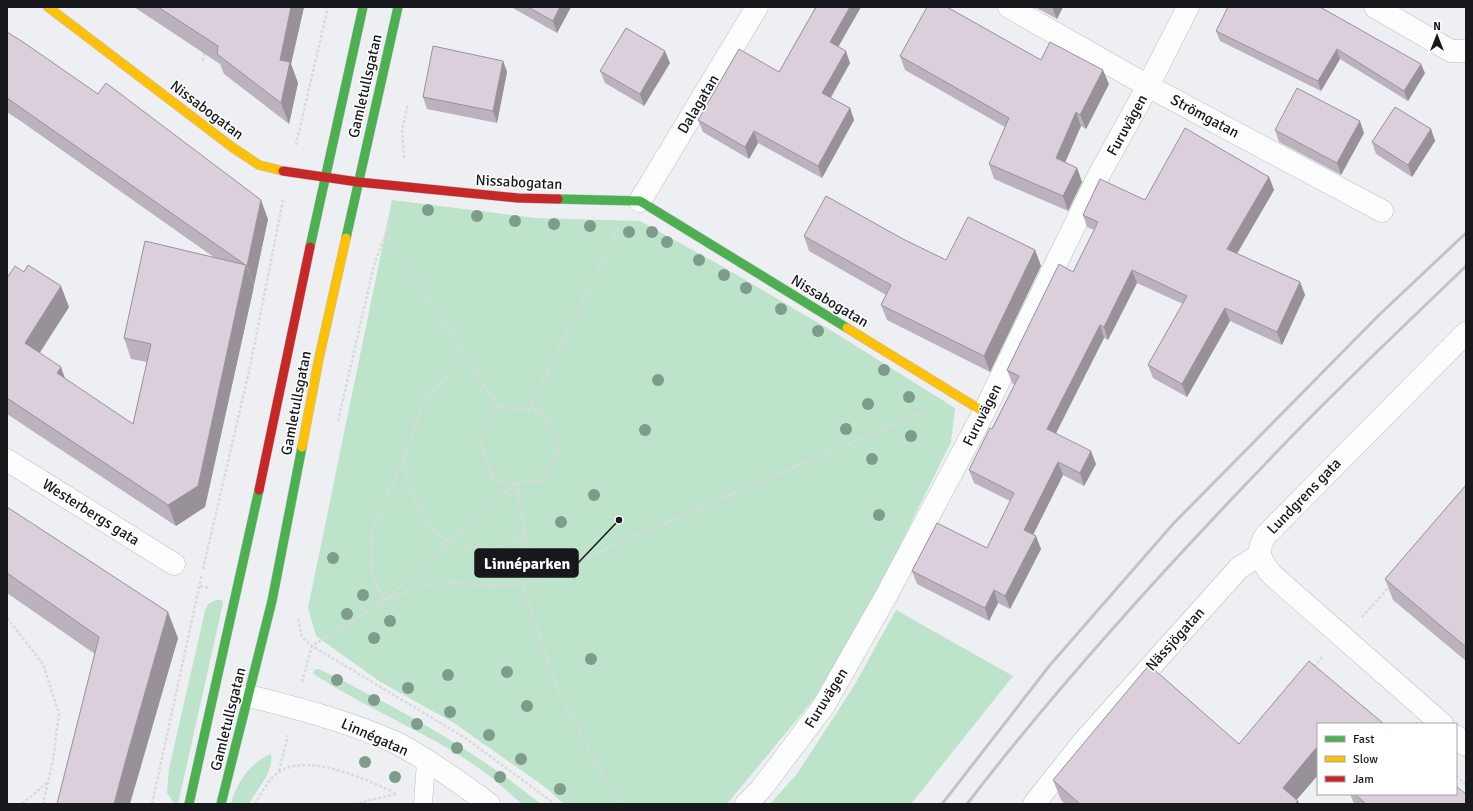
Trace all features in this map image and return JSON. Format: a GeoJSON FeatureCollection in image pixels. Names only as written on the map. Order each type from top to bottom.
{"type":"FeatureCollection","features":[{"type":"Feature","properties":{"kind":"street","name":"Nissabogatan"},"geometry":{"type":"LineString","coordinates":[[48,7],[232,147],[259,164],[289,172],[399,187],[518,198],[632,201],[984,412]]}},
{"type":"Feature","properties":{"kind":"street","name":"Gamletullsgatan"},"geometry":{"type":"LineString","coordinates":[[189,804],[237,594],[325,177],[363,7]]}},
{"type":"Feature","properties":{"kind":"street","name":"Gamletullsgatan"},"geometry":{"type":"LineString","coordinates":[[222,804],[272,601],[319,358],[398,7]]}},
{"type":"Feature","properties":{"kind":"street","name":"Dalagatan"},"geometry":{"type":"LineString","coordinates":[[632,201],[757,7]]}},
{"type":"Feature","properties":{"kind":"street","name":"Strömgatan"},"geometry":{"type":"LineString","coordinates":[[1009,7],[1148,86],[1382,211]]}},
{"type":"Feature","properties":{"kind":"street","name":"Furuvägen"},"geometry":{"type":"LineString","coordinates":[[746,804],[761,789],[824,708],[984,412],[1100,173],[1148,86],[1188,7]]}},
{"type":"Feature","properties":{"kind":"street"},"geometry":{"type":"LineString","coordinates":[[1375,7],[1451,51],[1466,51]]}},
{"type":"Feature","properties":{"kind":"street","name":"Lundgrens gata"},"geometry":{"type":"LineString","coordinates":[[1259,554],[1260,544],[1266,535],[1466,333]]}},
{"type":"Feature","properties":{"kind":"street","name":"Westerbergs gata"},"geometry":{"type":"LineString","coordinates":[[7,460],[174,564]]}},
{"type":"Feature","properties":{"kind":"street"},"geometry":{"type":"LineString","coordinates":[[1259,554],[1270,574],[1441,723]]}},
{"type":"Feature","properties":{"kind":"street","name":"Nässjögatan"},"geometry":{"type":"LineString","coordinates":[[1034,804],[1084,741],[1238,568],[1259,554]]}},
{"type":"Feature","properties":{"kind":"street","name":"Linnégatan"},"geometry":{"type":"LineString","coordinates":[[249,696],[335,719],[392,742],[426,762],[490,804]]}},
{"type":"Feature","properties":{"kind":"street"},"geometry":{"type":"LineString","coordinates":[[1457,737],[1466,745]]}},
{"type":"Feature","properties":{"kind":"lane"},"geometry":{"type":"LineString","coordinates":[[423,804],[426,762]]}},
{"type":"Feature","properties":{"kind":"path"},"geometry":{"type":"LineString","coordinates":[[152,804],[199,586],[250,367],[289,172],[328,7]]}},
{"type":"Feature","properties":{"kind":"path"},"geometry":{"type":"LineString","coordinates":[[203,62],[206,46]]}},
{"type":"Feature","properties":{"kind":"path"},"geometry":{"type":"LineString","coordinates":[[338,422],[374,265],[394,212],[404,155],[402,131],[409,96]]}},
{"type":"Feature","properties":{"kind":"path"},"geometry":{"type":"LineString","coordinates":[[528,411],[632,201]]}},
{"type":"Feature","properties":{"kind":"path"},"geometry":{"type":"LineString","coordinates":[[385,233],[466,354],[498,407]]}},
{"type":"Feature","properties":{"kind":"path"},"geometry":{"type":"LineString","coordinates":[[384,601],[373,576],[371,534],[404,456],[424,403],[466,354]]}},
{"type":"Feature","properties":{"kind":"path"},"geometry":{"type":"LineString","coordinates":[[384,601],[438,580],[480,585],[522,585],[958,396]]}},
{"type":"Feature","properties":{"kind":"path"},"geometry":{"type":"LineString","coordinates":[[498,407],[542,412],[560,447],[543,480],[516,483],[493,479],[479,438],[498,407]]}},
{"type":"Feature","properties":{"kind":"path"},"geometry":{"type":"LineString","coordinates":[[404,456],[408,486],[427,526],[449,542],[464,547],[494,548],[525,536]]}},
{"type":"Feature","properties":{"kind":"path"},"geometry":{"type":"LineString","coordinates":[[312,646],[384,601],[516,483]]}},
{"type":"Feature","properties":{"kind":"path"},"geometry":{"type":"LineString","coordinates":[[516,483],[533,581]]}},
{"type":"Feature","properties":{"kind":"path"},"geometry":{"type":"LineString","coordinates":[[522,585],[560,696],[608,784],[621,804]]}},
{"type":"Feature","properties":{"kind":"path"},"geometry":{"type":"LineString","coordinates":[[199,586],[237,594]]}},
{"type":"Feature","properties":{"kind":"path"},"geometry":{"type":"LineString","coordinates":[[272,601],[297,607],[302,637],[312,646],[464,737],[554,804]]}},
{"type":"Feature","properties":{"kind":"path"},"geometry":{"type":"LineString","coordinates":[[7,618],[43,664],[59,713],[53,760],[43,804]]}},
{"type":"Feature","properties":{"kind":"path"},"geometry":{"type":"LineString","coordinates":[[255,804],[268,782],[280,772],[299,766],[330,767],[403,798]]}},
{"type":"Feature","properties":{"kind":"path"},"geometry":{"type":"LineString","coordinates":[[1457,777],[1466,785]]}},
{"type":"Feature","properties":{"kind":"path"},"geometry":{"type":"LineString","coordinates":[[22,804],[48,781]]}},
{"type":"Feature","properties":{"kind":"path"},"geometry":{"type":"LineString","coordinates":[[354,804],[396,794]]}},
{"type":"Feature","properties":{"kind":"green space"},"geometry":{"type":"Polygon","coordinates":[[[392,200],[535,218],[640,221],[718,264],[832,331],[955,408],[951,442],[874,598],[814,699],[727,804],[564,804],[545,787],[454,723],[379,681],[316,636],[308,608],[392,200]]]}},
{"type":"Feature","properties":{"kind":"green space"},"geometry":{"type":"Polygon","coordinates":[[[216,600],[222,600],[223,603],[178,804],[173,802],[167,793],[169,769],[205,611],[208,604],[216,600]]]}},
{"type":"Feature","properties":{"kind":"green space"},"geometry":{"type":"Polygon","coordinates":[[[896,610],[1013,676],[911,804],[770,804],[797,774],[854,686],[896,610]]]}},
{"type":"Feature","properties":{"kind":"green space"},"geometry":{"type":"Polygon","coordinates":[[[319,669],[377,698],[434,730],[489,765],[541,804],[522,804],[488,775],[463,757],[356,699],[314,674],[314,670],[319,669]]]}},
{"type":"Feature","properties":{"kind":"green space"},"geometry":{"type":"Polygon","coordinates":[[[271,754],[270,768],[249,804],[231,804],[237,788],[245,774],[263,758],[271,754]]]}},
{"type":"Feature","properties":{"kind":"building"},"geometry":{"type":"Polygon","coordinates":[[[158,7],[291,7],[280,60],[290,62],[281,103],[217,54],[218,46],[158,7]]]}},
{"type":"Feature","properties":{"kind":"building"},"geometry":{"type":"Polygon","coordinates":[[[528,7],[560,7],[553,21],[528,7]]]}},
{"type":"Feature","properties":{"kind":"building"},"geometry":{"type":"Polygon","coordinates":[[[816,7],[850,7],[830,42],[846,51],[822,93],[850,108],[818,166],[754,131],[745,147],[698,120],[739,49],[779,72],[816,7]]]}},
{"type":"Feature","properties":{"kind":"building"},"geometry":{"type":"Polygon","coordinates":[[[927,7],[947,7],[1041,60],[1050,42],[1103,70],[1080,115],[1076,112],[1056,158],[1077,168],[1063,196],[989,164],[1009,118],[900,56],[927,7]]]}},
{"type":"Feature","properties":{"kind":"building"},"geometry":{"type":"Polygon","coordinates":[[[1228,7],[1320,7],[1421,64],[1404,91],[1337,49],[1318,81],[1216,31],[1228,7]]]}},
{"type":"Feature","properties":{"kind":"building"},"geometry":{"type":"Polygon","coordinates":[[[626,28],[665,51],[640,94],[600,71],[626,28]]]}},
{"type":"Feature","properties":{"kind":"building"},"geometry":{"type":"Polygon","coordinates":[[[7,32],[98,94],[106,83],[261,200],[247,266],[7,98],[7,32]]]}},
{"type":"Feature","properties":{"kind":"building"},"geometry":{"type":"Polygon","coordinates":[[[433,46],[503,61],[493,111],[423,97],[433,46]]]}},
{"type":"Feature","properties":{"kind":"building"},"geometry":{"type":"Polygon","coordinates":[[[1297,88],[1360,121],[1337,163],[1275,130],[1297,88]]]}},
{"type":"Feature","properties":{"kind":"building"},"geometry":{"type":"Polygon","coordinates":[[[1395,107],[1431,129],[1408,165],[1372,142],[1395,107]]]}},
{"type":"Feature","properties":{"kind":"building"},"geometry":{"type":"Polygon","coordinates":[[[1185,128],[1269,177],[1227,249],[1300,282],[1277,332],[1225,308],[1182,384],[1148,365],[1187,296],[1132,270],[1104,327],[1100,325],[1047,429],[1091,451],[1080,473],[1058,462],[1024,530],[1036,536],[1005,596],[994,590],[985,608],[912,571],[937,523],[987,548],[1014,493],[969,470],[1019,376],[1007,370],[1059,264],[1073,272],[1098,222],[1083,215],[1100,179],[1145,200],[1185,128]]]}},
{"type":"Feature","properties":{"kind":"building"},"geometry":{"type":"Polygon","coordinates":[[[826,196],[903,239],[946,260],[968,217],[1035,250],[984,356],[881,305],[891,285],[804,236],[826,196]]]}},
{"type":"Feature","properties":{"kind":"building"},"geometry":{"type":"Polygon","coordinates":[[[145,241],[246,265],[198,486],[168,505],[7,398],[7,278],[15,266],[24,272],[28,265],[61,286],[25,343],[61,367],[57,373],[133,424],[151,344],[124,338],[145,241]]]}},
{"type":"Feature","properties":{"kind":"building"},"geometry":{"type":"Polygon","coordinates":[[[1466,485],[1466,647],[1385,579],[1466,485]]]}},
{"type":"Feature","properties":{"kind":"building"},"geometry":{"type":"Polygon","coordinates":[[[7,507],[168,612],[114,804],[57,804],[99,637],[7,573],[7,507]]]}},
{"type":"Feature","properties":{"kind":"building"},"geometry":{"type":"Polygon","coordinates":[[[1309,661],[1383,723],[1317,723],[1317,749],[1316,748],[1283,788],[1298,801],[1295,804],[1080,804],[1053,780],[1149,665],[1239,744],[1309,661]]]}},
{"type":"Feature","properties":{"kind":"building"},"geometry":{"type":"Polygon","coordinates":[[[1457,787],[1466,794],[1466,804],[1366,804],[1356,795],[1457,795],[1457,787]]]}},
{"type":"Feature","properties":{"kind":"railway"},"geometry":{"type":"LineString","coordinates":[[942,804],[1050,665],[1173,524],[1379,315],[1466,233]]}},
{"type":"Feature","properties":{"kind":"railway"},"geometry":{"type":"LineString","coordinates":[[967,804],[1075,671],[1151,585],[1229,501],[1317,410],[1466,266]]}},
{"type":"Feature","properties":{"kind":"traffic: fast"},"geometry":{"type":"LineString","coordinates":[[310,247],[363,7]]}},
{"type":"Feature","properties":{"kind":"traffic: fast"},"geometry":{"type":"LineString","coordinates":[[346,238],[398,7]]}},
{"type":"Feature","properties":{"kind":"traffic: fast"},"geometry":{"type":"LineString","coordinates":[[558,199],[640,201],[847,328]]}},
{"type":"Feature","properties":{"kind":"traffic: fast"},"geometry":{"type":"LineString","coordinates":[[221,804],[272,601],[302,447]]}},
{"type":"Feature","properties":{"kind":"traffic: fast"},"geometry":{"type":"LineString","coordinates":[[189,804],[259,490]]}},
{"type":"Feature","properties":{"kind":"traffic: slow"},"geometry":{"type":"LineString","coordinates":[[48,7],[232,147],[259,165],[283,171]]}},
{"type":"Feature","properties":{"kind":"traffic: slow"},"geometry":{"type":"LineString","coordinates":[[302,447],[319,358],[346,238]]}},
{"type":"Feature","properties":{"kind":"traffic: slow"},"geometry":{"type":"LineString","coordinates":[[847,328],[984,412]]}},
{"type":"Feature","properties":{"kind":"traffic: jam"},"geometry":{"type":"LineString","coordinates":[[283,171],[358,182],[518,198],[558,199]]}},
{"type":"Feature","properties":{"kind":"traffic: jam"},"geometry":{"type":"LineString","coordinates":[[259,490],[310,247]]}},
{"type":"Feature","properties":{"kind":"place","name":"Linnéparken"},"geometry":{"type":"Point","coordinates":[619,520]}}]}
